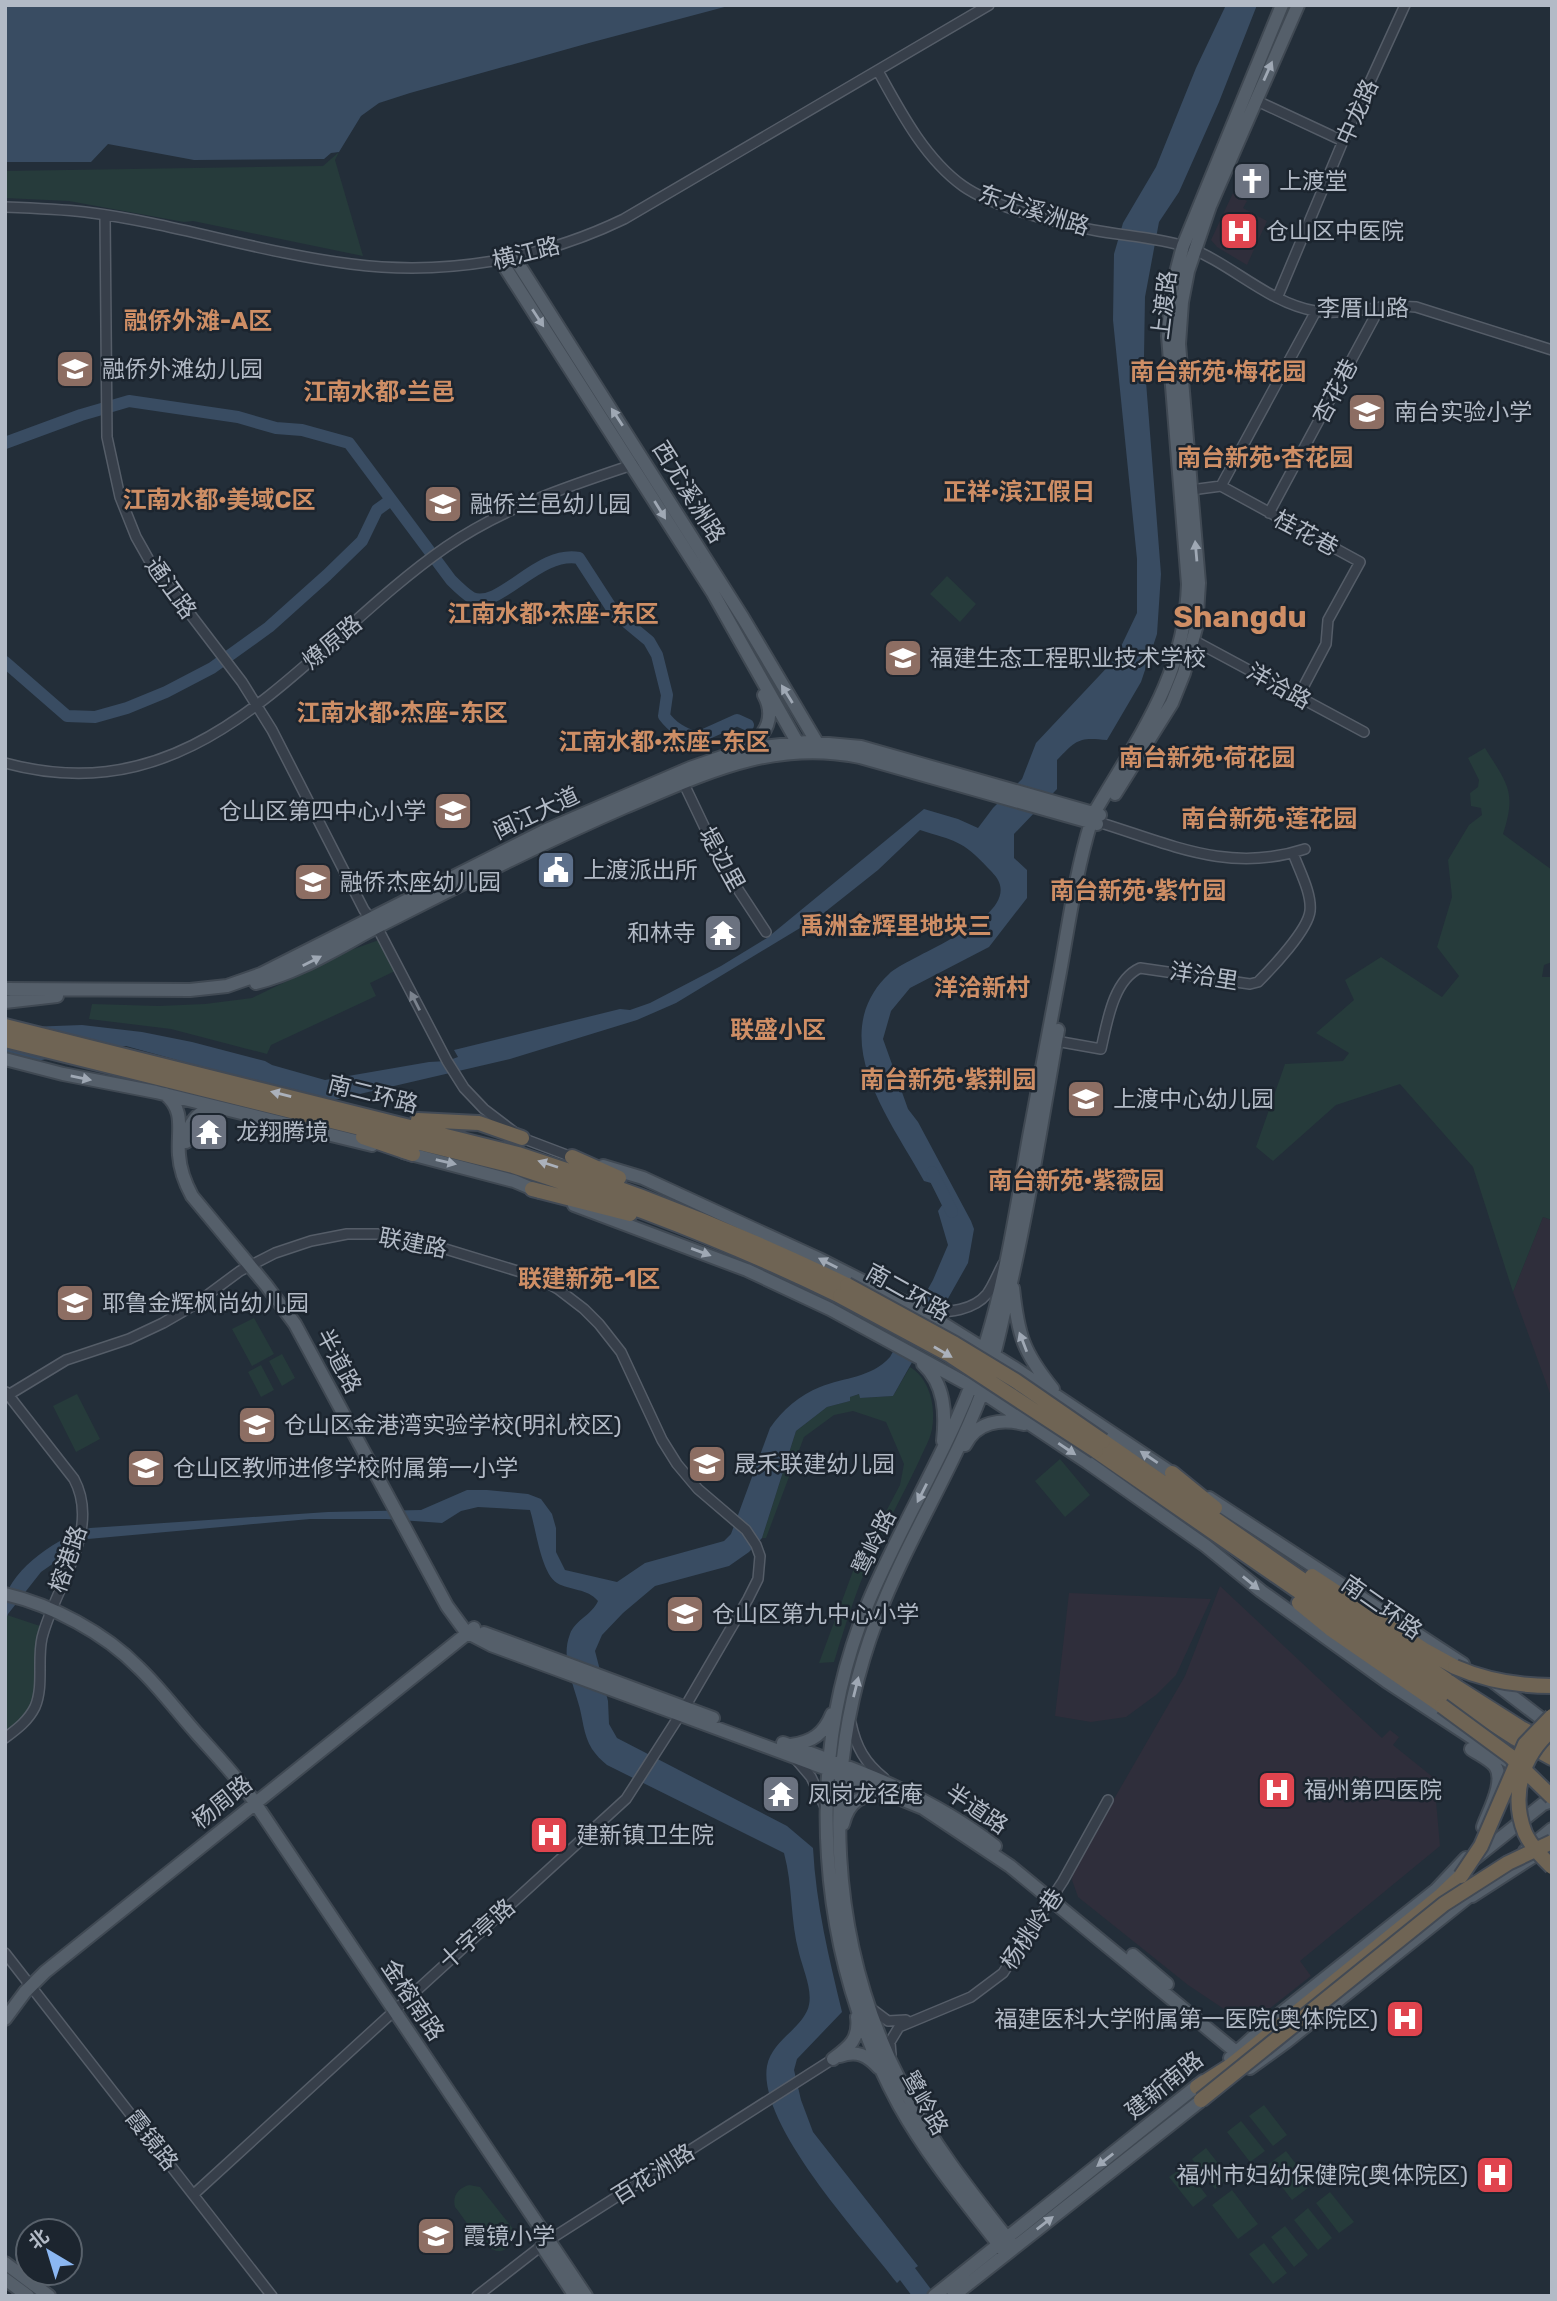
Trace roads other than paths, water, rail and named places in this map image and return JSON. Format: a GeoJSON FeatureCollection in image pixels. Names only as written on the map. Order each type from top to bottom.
{"type":"FeatureCollection","features":[{"type":"Feature","properties":{"kind":"highway","name":"南二环路"},"geometry":{"type":"LineString","coordinates":[[5,1026],[156,1064],[315,1110]]}},
{"type":"Feature","properties":{"kind":"highway","name":"南二环路"},"geometry":{"type":"LineString","coordinates":[[5,1040],[181,1084],[518,1154],[599,1180],[702,1226],[777,1251],[843,1291],[965,1350],[1016,1381],[1217,1536],[1332,1630],[1552,1758]]}},
{"type":"Feature","properties":{"kind":"highway"},"geometry":{"type":"LineString","coordinates":[[315,1110],[432,1122],[479,1123],[522,1138]]}},
{"type":"Feature","properties":{"kind":"highway"},"geometry":{"type":"LineString","coordinates":[[315,1110],[350,1133],[413,1154]]}},
{"type":"Feature","properties":{"kind":"highway"},"geometry":{"type":"LineString","coordinates":[[572,1157],[702,1226]]}},
{"type":"Feature","properties":{"kind":"highway"},"geometry":{"type":"LineString","coordinates":[[532,1189],[702,1226]]}},
{"type":"Feature","properties":{"kind":"highway","name":"南二环路"},"geometry":{"type":"LineString","coordinates":[[1099,1446],[1210,1516],[1450,1697],[1552,1744]]}},
{"type":"Feature","properties":{"kind":"highway"},"geometry":{"type":"LineString","coordinates":[[1171,1473],[1252,1536],[1426,1651],[1476,1676],[1504,1683],[1552,1686]]}},
{"type":"Feature","properties":{"kind":"highway"},"geometry":{"type":"LineString","coordinates":[[1210,1516],[1252,1536]]}},
{"type":"Feature","properties":{"kind":"highway"},"geometry":{"type":"LineString","coordinates":[[1450,1697],[1552,1799]]}},
{"type":"Feature","properties":{"kind":"highway"},"geometry":{"type":"LineString","coordinates":[[1199,2094],[1452,1886],[1481,1846],[1525,1744],[1552,1716]]}},
{"type":"Feature","properties":{"kind":"highway"},"geometry":{"type":"LineString","coordinates":[[1552,1728],[1535,1748],[1522,1771],[1518,1792],[1525,1834],[1552,1867]]}},
{"type":"Feature","properties":{"kind":"highway"},"geometry":{"type":"LineString","coordinates":[[1199,2094],[1444,1904],[1508,1863],[1552,1842]]}},
{"type":"Feature","properties":{"kind":"main road","name":"上渡路"},"geometry":{"type":"LineString","coordinates":[[1096,819],[1143,752],[1172,703],[1194,640],[1199,583],[1179,336],[1189,248],[1282,5]]}},
{"type":"Feature","properties":{"kind":"main road","name":"上渡路"},"geometry":{"type":"LineString","coordinates":[[1096,819],[1166,689],[1184,630],[1188,584],[1168,336],[1172,288],[1298,5]]}},
{"type":"Feature","properties":{"kind":"main road","name":"西尤溪洲路"},"geometry":{"type":"LineString","coordinates":[[514,257],[645,460],[819,747]]}},
{"type":"Feature","properties":{"kind":"main road","name":"西尤溪洲路"},"geometry":{"type":"LineString","coordinates":[[501,261],[713,593],[800,747]]}},
{"type":"Feature","properties":{"kind":"main road"},"geometry":{"type":"LineString","coordinates":[[744,647],[768,703],[770,714],[764,734],[745,749]]}},
{"type":"Feature","properties":{"kind":"main road","name":"闽江大道"},"geometry":{"type":"LineString","coordinates":[[5,989],[190,990],[227,986],[261,974],[557,836],[683,782],[745,760],[800,747]]}},
{"type":"Feature","properties":{"kind":"main road","name":"闽江大道"},"geometry":{"type":"LineString","coordinates":[[5,1002],[60,996],[183,996],[226,991],[278,978],[373,923],[544,831],[690,768],[745,749],[819,747],[1096,819]]}},
{"type":"Feature","properties":{"kind":"main road","name":"鹭岭路"},"geometry":{"type":"LineString","coordinates":[[1006,2246],[933,2139],[903,2088],[868,2006],[846,1915],[835,1768],[863,1660],[878,1616],[946,1474],[989,1352],[1012,1276],[1096,819]]}},
{"type":"Feature","properties":{"kind":"main road","name":"鹭岭路"},"geometry":{"type":"LineString","coordinates":[[989,1352],[1074,895],[1096,819]]}},
{"type":"Feature","properties":{"kind":"main road"},"geometry":{"type":"LineString","coordinates":[[10,1060],[63,1074],[165,1094],[514,1181],[747,1270],[820,1304],[976,1389],[1034,1426],[1206,1546],[1261,1591],[1386,1681],[1485,1748],[1552,1787]]}},
{"type":"Feature","properties":{"kind":"main road","name":"半道路"},"geometry":{"type":"LineString","coordinates":[[165,1094],[174,1103],[180,1118],[179,1159],[187,1186],[195,1201],[289,1303],[305,1326],[448,1594],[469,1628],[493,1641],[891,1788],[942,1819],[1053,1897],[1160,1978],[1238,2050]]}},
{"type":"Feature","properties":{"kind":"main road","name":"半道路"},"geometry":{"type":"LineString","coordinates":[[214,1107],[199,1114],[188,1128],[186,1149],[189,1170],[209,1206],[253,1264]]}},
{"type":"Feature","properties":{"kind":"main road"},"geometry":{"type":"LineString","coordinates":[[572,1157],[643,1178],[819,1259],[926,1313],[1060,1398],[1366,1602],[1503,1688],[1552,1728]]}},
{"type":"Feature","properties":{"kind":"main road"},"geometry":{"type":"LineString","coordinates":[[1012,1276],[1016,1315],[1023,1343],[1036,1368],[1060,1398]]}},
{"type":"Feature","properties":{"kind":"main road"},"geometry":{"type":"LineString","coordinates":[[910,1352],[933,1374],[941,1391],[945,1418],[941,1455]]}},
{"type":"Feature","properties":{"kind":"main road","name":"鹭岭路"},"geometry":{"type":"LineString","coordinates":[[976,1389],[868,1604],[840,1690],[835,1768],[828,1817],[828,1855],[833,1905],[843,1959],[853,1996],[883,2071],[899,2105],[923,2144],[1006,2246]]}},
{"type":"Feature","properties":{"kind":"main road"},"geometry":{"type":"LineString","coordinates":[[946,1474],[958,1462],[969,1437],[980,1428],[1004,1421],[1034,1426]]}},
{"type":"Feature","properties":{"kind":"main road","name":"金榕南路"},"geometry":{"type":"LineString","coordinates":[[5,1594],[30,1600],[50,1610],[96,1635],[134,1663],[219,1756],[545,2243],[575,2296]]}},
{"type":"Feature","properties":{"kind":"main road"},"geometry":{"type":"LineString","coordinates":[[5,1602],[37,1611],[50,1610]]}},
{"type":"Feature","properties":{"kind":"main road","name":"杨周路"},"geometry":{"type":"LineString","coordinates":[[5,2007],[29,1983],[250,1802],[469,1628]]}},
{"type":"Feature","properties":{"kind":"main road"},"geometry":{"type":"LineString","coordinates":[[1386,1681],[1423,1716],[1497,1769],[1496,1792],[1473,1848],[1459,1868],[1433,1893]]}},
{"type":"Feature","properties":{"kind":"main road"},"geometry":{"type":"LineString","coordinates":[[790,1751],[820,1734],[830,1720],[840,1690]]}},
{"type":"Feature","properties":{"kind":"main road"},"geometry":{"type":"LineString","coordinates":[[839,1845],[846,1814],[855,1801],[891,1788]]}},
{"type":"Feature","properties":{"kind":"main road","name":"建新南路"},"geometry":{"type":"LineString","coordinates":[[1199,2094],[1238,2050],[1271,2021],[1552,1799]]}},
{"type":"Feature","properties":{"kind":"main road","name":"建新南路"},"geometry":{"type":"LineString","coordinates":[[935,2295],[1006,2246],[1199,2094],[1272,2053],[1552,1829]]}},
{"type":"Feature","properties":{"kind":"main road"},"geometry":{"type":"LineString","coordinates":[[1457,1906],[1534,1856],[1552,1850]]}},
{"type":"Feature","properties":{"kind":"main road","name":"杨周路"},"geometry":{"type":"LineString","coordinates":[[5,2020],[29,1983]]}},
{"type":"Feature","properties":{"kind":"main road"},"geometry":{"type":"LineString","coordinates":[[833,2059],[850,2045],[856,2036],[858,2023],[853,1996]]}},
{"type":"Feature","properties":{"kind":"main road"},"geometry":{"type":"LineString","coordinates":[[833,2059],[859,2053],[883,2071]]}},
{"type":"Feature","properties":{"kind":"main road","name":"金榕南路"},"geometry":{"type":"LineString","coordinates":[[545,2243],[586,2296]]}},
{"type":"Feature","properties":{"kind":"main road","name":"建新南路"},"geometry":{"type":"LineString","coordinates":[[953,2296],[1006,2246]]}},
{"type":"Feature","properties":{"kind":"main road"},"geometry":{"type":"LineString","coordinates":[[5,2263],[49,2296]]}},
{"type":"Feature","properties":{"kind":"main road"},"geometry":{"type":"LineString","coordinates":[[5,2280],[28,2296]]}},
{"type":"Feature","properties":{"kind":"street","name":"横江路"},"geometry":{"type":"LineString","coordinates":[[5,207],[105,215],[351,264],[439,268],[501,261],[573,241],[624,219],[989,5]]}},
{"type":"Feature","properties":{"kind":"street","name":"中龙路"},"geometry":{"type":"LineString","coordinates":[[1278,296],[1343,141],[1405,5]]}},
{"type":"Feature","properties":{"kind":"street","name":"东尤溪洲路"},"geometry":{"type":"LineString","coordinates":[[878,71],[915,136],[962,185],[986,198],[1022,211],[1085,229],[1166,241],[1189,248]]}},
{"type":"Feature","properties":{"kind":"street"},"geometry":{"type":"LineString","coordinates":[[1255,100],[1343,141]]}},
{"type":"Feature","properties":{"kind":"street","name":"通江路"},"geometry":{"type":"LineString","coordinates":[[105,215],[107,420],[113,474],[136,537],[159,574],[257,705],[453,1072],[484,1109],[522,1138],[572,1157]]}},
{"type":"Feature","properties":{"kind":"street","name":"李厝山路"},"geometry":{"type":"LineString","coordinates":[[1189,248],[1278,296],[1315,311],[1345,312],[1404,306],[1427,309],[1552,350]]}},
{"type":"Feature","properties":{"kind":"street","name":"杏花巷"},"geometry":{"type":"LineString","coordinates":[[1269,513],[1380,307]]}},
{"type":"Feature","properties":{"kind":"street"},"geometry":{"type":"LineString","coordinates":[[1191,490],[1221,486],[1315,311]]}},
{"type":"Feature","properties":{"kind":"street","name":"燎原路"},"geometry":{"type":"LineString","coordinates":[[5,763],[37,771],[75,772],[117,770],[170,757],[203,741],[257,705],[426,562],[481,526],[523,504],[645,460]]}},
{"type":"Feature","properties":{"kind":"street","name":"桂花巷"},"geometry":{"type":"LineString","coordinates":[[1221,486],[1360,562],[1329,617],[1326,644],[1298,696]]}},
{"type":"Feature","properties":{"kind":"street","name":"洋洽路"},"geometry":{"type":"LineString","coordinates":[[1194,640],[1364,732]]}},
{"type":"Feature","properties":{"kind":"street","name":"堤边里"},"geometry":{"type":"LineString","coordinates":[[683,782],[724,868],[766,932]]}},
{"type":"Feature","properties":{"kind":"street"},"geometry":{"type":"LineString","coordinates":[[1096,819],[1219,858],[1260,860],[1305,849]]}},
{"type":"Feature","properties":{"kind":"street","name":"洋洽里"},"geometry":{"type":"LineString","coordinates":[[1056,1041],[1101,1049],[1120,988],[1131,973],[1140,968],[1250,984],[1258,982],[1304,927],[1310,912],[1309,898],[1293,853]]}},
{"type":"Feature","properties":{"kind":"street","name":"联建路"},"geometry":{"type":"LineString","coordinates":[[6,1394],[66,1360],[130,1339],[163,1324],[253,1264],[281,1251],[324,1238],[347,1234],[377,1234],[425,1242],[544,1280],[578,1303],[611,1337],[629,1367],[666,1448],[693,1484],[746,1530],[756,1545],[761,1562],[755,1585],[683,1711]]}},
{"type":"Feature","properties":{"kind":"street"},"geometry":{"type":"LineString","coordinates":[[926,1313],[967,1308],[986,1295],[1009,1253]]}},
{"type":"Feature","properties":{"kind":"street","name":"榕港路"},"geometry":{"type":"LineString","coordinates":[[5,1738],[26,1720],[36,1704],[39,1693],[40,1646],[50,1610],[80,1536],[82,1508],[77,1486],[66,1469],[6,1394]]}},
{"type":"Feature","properties":{"kind":"street","name":"十字亭路"},"geometry":{"type":"LineString","coordinates":[[194,2194],[622,1803],[638,1783],[683,1711]]}},
{"type":"Feature","properties":{"kind":"street"},"geometry":{"type":"LineString","coordinates":[[849,1716],[860,1753],[891,1788]]}},
{"type":"Feature","properties":{"kind":"street"},"geometry":{"type":"LineString","coordinates":[[790,1751],[818,1787],[828,1817]]}},
{"type":"Feature","properties":{"kind":"street","name":"杨桃岭巷"},"geometry":{"type":"LineString","coordinates":[[918,2018],[971,1997],[995,1980],[1012,1962],[1053,1897],[1108,1800]]}},
{"type":"Feature","properties":{"kind":"street","name":"霞镜路"},"geometry":{"type":"LineString","coordinates":[[5,1952],[272,2296]]}},
{"type":"Feature","properties":{"kind":"street"},"geometry":{"type":"LineString","coordinates":[[868,2006],[888,2021],[918,2018]]}},
{"type":"Feature","properties":{"kind":"street"},"geometry":{"type":"LineString","coordinates":[[903,2088],[890,2051],[890,2042],[897,2029],[918,2018]]}},
{"type":"Feature","properties":{"kind":"street","name":"百花洲路"},"geometry":{"type":"LineString","coordinates":[[477,2296],[545,2243],[833,2059]]}},
{"type":"Feature","properties":{"kind":"water"},"geometry":{"type":"Polygon","coordinates":[[[5,5],[732,5],[379,103],[361,116],[339,152],[331,153],[324,159],[194,160],[108,144],[91,162],[5,162],[5,5]]]}},
{"type":"Feature","properties":{"kind":"water"},"geometry":{"type":"Polygon","coordinates":[[[1226,5],[1257,5],[1219,102],[1179,192],[1159,222],[1145,297],[1144,356],[1161,574],[1157,634],[1141,682],[1107,740],[1079,741],[1057,760],[1057,789],[1014,834],[1014,858],[1027,870],[1027,898],[989,947],[910,988],[891,1011],[883,1039],[908,1109],[918,1122],[971,1221],[974,1229],[968,1263],[893,1396],[860,1398],[859,1394],[850,1397],[850,1401],[827,1407],[796,1431],[762,1538],[749,1552],[729,1566],[655,1586],[602,1635],[595,1651],[608,1701],[609,1724],[617,1738],[787,1826],[813,1848],[820,1911],[842,2012],[797,2059],[794,2070],[813,2132],[918,2266],[915,2268],[936,2296],[912,2296],[900,2280],[897,2283],[815,2179],[778,2118],[768,2090],[767,2066],[770,2057],[779,2043],[803,2018],[810,1997],[796,1941],[784,1853],[607,1765],[594,1751],[585,1732],[568,1668],[567,1651],[572,1629],[598,1601],[589,1594],[562,1586],[551,1578],[543,1561],[530,1510],[478,1507],[461,1511],[442,1523],[386,1519],[310,1519],[88,1539],[41,1572],[8,1614],[5,1622],[5,1603],[9,1588],[27,1565],[65,1538],[90,1528],[328,1512],[421,1510],[467,1490],[528,1494],[541,1499],[552,1514],[556,1528],[556,1552],[565,1570],[617,1582],[645,1563],[724,1541],[731,1534],[770,1428],[775,1421],[805,1394],[866,1373],[890,1357],[933,1280],[948,1245],[938,1211],[949,1195],[945,1187],[924,1181],[890,1122],[870,1079],[861,1036],[868,1003],[881,983],[900,966],[978,922],[993,908],[1000,894],[996,877],[964,847],[950,839],[920,830],[878,870],[820,916],[676,1003],[637,1020],[510,1059],[334,1100],[279,1088],[126,1046],[5,1067],[5,1040],[28,1027],[82,1025],[142,1032],[265,1061],[325,1080],[447,1061],[458,1057],[454,1050],[620,1009],[630,1010],[650,1003],[721,966],[767,938],[924,809],[978,828],[993,808],[1022,779],[1036,743],[1115,659],[1137,613],[1137,559],[1113,320],[1114,254],[1123,223],[1156,167],[1196,68],[1226,5]]]}},
{"type":"Feature","properties":{"kind":"waterway"},"geometry":{"type":"LineString","coordinates":[[5,443],[81,415],[129,401],[238,417],[349,443],[451,580],[469,596],[483,599],[495,596],[549,563],[564,558],[579,558],[614,612],[649,641],[657,655],[667,695],[664,716],[671,724],[697,738],[737,720],[748,725]]}},
{"type":"Feature","properties":{"kind":"waterway"},"geometry":{"type":"LineString","coordinates":[[5,662],[67,716],[95,717],[127,708],[166,692],[212,668],[269,627],[362,541],[377,510],[391,500]]}},
{"type":"Feature","properties":{"kind":"waterway"},"geometry":{"type":"LineString","coordinates":[[932,1172],[952,1212]]}},
{"type":"Feature","properties":{"kind":"place","name":"上渡堂"},"geometry":{"type":"Point","coordinates":[1252,181]}},
{"type":"Feature","properties":{"kind":"place","name":"仓山区中医院"},"geometry":{"type":"Point","coordinates":[1239,231]}},
{"type":"Feature","properties":{"kind":"place","name":"融侨外滩幼儿园"},"geometry":{"type":"Point","coordinates":[75,369]}},
{"type":"Feature","properties":{"kind":"place","name":"南台实验小学"},"geometry":{"type":"Point","coordinates":[1367,412]}},
{"type":"Feature","properties":{"kind":"place","name":"融侨兰邑幼儿园"},"geometry":{"type":"Point","coordinates":[443,504]}},
{"type":"Feature","properties":{"kind":"place","name":"福建生态工程职业技术学校"},"geometry":{"type":"Point","coordinates":[903,658]}},
{"type":"Feature","properties":{"kind":"place","name":"仓山区第四中心小学"},"geometry":{"type":"Point","coordinates":[453,811]}},
{"type":"Feature","properties":{"kind":"place","name":"上渡派出所"},"geometry":{"type":"Point","coordinates":[556,870]}},
{"type":"Feature","properties":{"kind":"place","name":"融侨杰座幼儿园"},"geometry":{"type":"Point","coordinates":[313,882]}},
{"type":"Feature","properties":{"kind":"place","name":"和林寺"},"geometry":{"type":"Point","coordinates":[723,933]}},
{"type":"Feature","properties":{"kind":"place","name":"上渡中心幼儿园"},"geometry":{"type":"Point","coordinates":[1086,1099]}},
{"type":"Feature","properties":{"kind":"place","name":"龙翔腾境"},"geometry":{"type":"Point","coordinates":[209,1132]}},
{"type":"Feature","properties":{"kind":"place","name":"耶鲁金辉枫尚幼儿园"},"geometry":{"type":"Point","coordinates":[75,1303]}},
{"type":"Feature","properties":{"kind":"place","name":"仓山区金港湾实验学校(明礼校区)"},"geometry":{"type":"Point","coordinates":[257,1425]}},
{"type":"Feature","properties":{"kind":"place","name":"晟禾联建幼儿园"},"geometry":{"type":"Point","coordinates":[707,1464]}},
{"type":"Feature","properties":{"kind":"place","name":"仓山区教师进修学校附属第一小学"},"geometry":{"type":"Point","coordinates":[146,1468]}},
{"type":"Feature","properties":{"kind":"place","name":"仓山区第九中心小学"},"geometry":{"type":"Point","coordinates":[685,1614]}},
{"type":"Feature","properties":{"kind":"place","name":"福州第四医院"},"geometry":{"type":"Point","coordinates":[1277,1790]}},
{"type":"Feature","properties":{"kind":"place","name":"凤岗龙径庵"},"geometry":{"type":"Point","coordinates":[781,1794]}},
{"type":"Feature","properties":{"kind":"place","name":"建新镇卫生院"},"geometry":{"type":"Point","coordinates":[549,1835]}},
{"type":"Feature","properties":{"kind":"place","name":"福建医科大学附属第一医院(奥体院区)"},"geometry":{"type":"Point","coordinates":[1405,2019]}},
{"type":"Feature","properties":{"kind":"place","name":"福州市妇幼保健院(奥体院区)"},"geometry":{"type":"Point","coordinates":[1495,2175]}},
{"type":"Feature","properties":{"kind":"place","name":"霞镜小学"},"geometry":{"type":"Point","coordinates":[436,2236]}},
{"type":"Feature","properties":{"kind":"district","name":"融侨外滩-A区"},"geometry":{"type":"Point","coordinates":[198,321]}},
{"type":"Feature","properties":{"kind":"district","name":"南台新苑·梅花园"},"geometry":{"type":"Point","coordinates":[1218,372]}},
{"type":"Feature","properties":{"kind":"district","name":"江南水都·兰邑"},"geometry":{"type":"Point","coordinates":[379,392]}},
{"type":"Feature","properties":{"kind":"district","name":"南台新苑·杏花园"},"geometry":{"type":"Point","coordinates":[1265,458]}},
{"type":"Feature","properties":{"kind":"district","name":"正祥·滨江假日"},"geometry":{"type":"Point","coordinates":[1019,492]}},
{"type":"Feature","properties":{"kind":"district","name":"江南水都·美域C区"},"geometry":{"type":"Point","coordinates":[219,500]}},
{"type":"Feature","properties":{"kind":"district","name":"江南水都·杰座-东区"},"geometry":{"type":"Point","coordinates":[553,614]}},
{"type":"Feature","properties":{"kind":"district","name":"Shangdu"},"geometry":{"type":"Point","coordinates":[1240,617]}},
{"type":"Feature","properties":{"kind":"district","name":"江南水都·杰座-东区"},"geometry":{"type":"Point","coordinates":[402,713]}},
{"type":"Feature","properties":{"kind":"district","name":"江南水都·杰座-东区"},"geometry":{"type":"Point","coordinates":[664,742]}},
{"type":"Feature","properties":{"kind":"district","name":"南台新苑·荷花园"},"geometry":{"type":"Point","coordinates":[1207,758]}},
{"type":"Feature","properties":{"kind":"district","name":"南台新苑·莲花园"},"geometry":{"type":"Point","coordinates":[1269,819]}},
{"type":"Feature","properties":{"kind":"district","name":"南台新苑·紫竹园"},"geometry":{"type":"Point","coordinates":[1138,891]}},
{"type":"Feature","properties":{"kind":"district","name":"禹洲金辉里地块三"},"geometry":{"type":"Point","coordinates":[896,926]}},
{"type":"Feature","properties":{"kind":"district","name":"洋洽新村"},"geometry":{"type":"Point","coordinates":[982,988]}},
{"type":"Feature","properties":{"kind":"district","name":"联盛小区"},"geometry":{"type":"Point","coordinates":[778,1030]}},
{"type":"Feature","properties":{"kind":"district","name":"南台新苑·紫荆园"},"geometry":{"type":"Point","coordinates":[948,1080]}},
{"type":"Feature","properties":{"kind":"district","name":"南台新苑·紫薇园"},"geometry":{"type":"Point","coordinates":[1076,1181]}},
{"type":"Feature","properties":{"kind":"district","name":"联建新苑-1区"},"geometry":{"type":"Point","coordinates":[589,1279]}}]}
